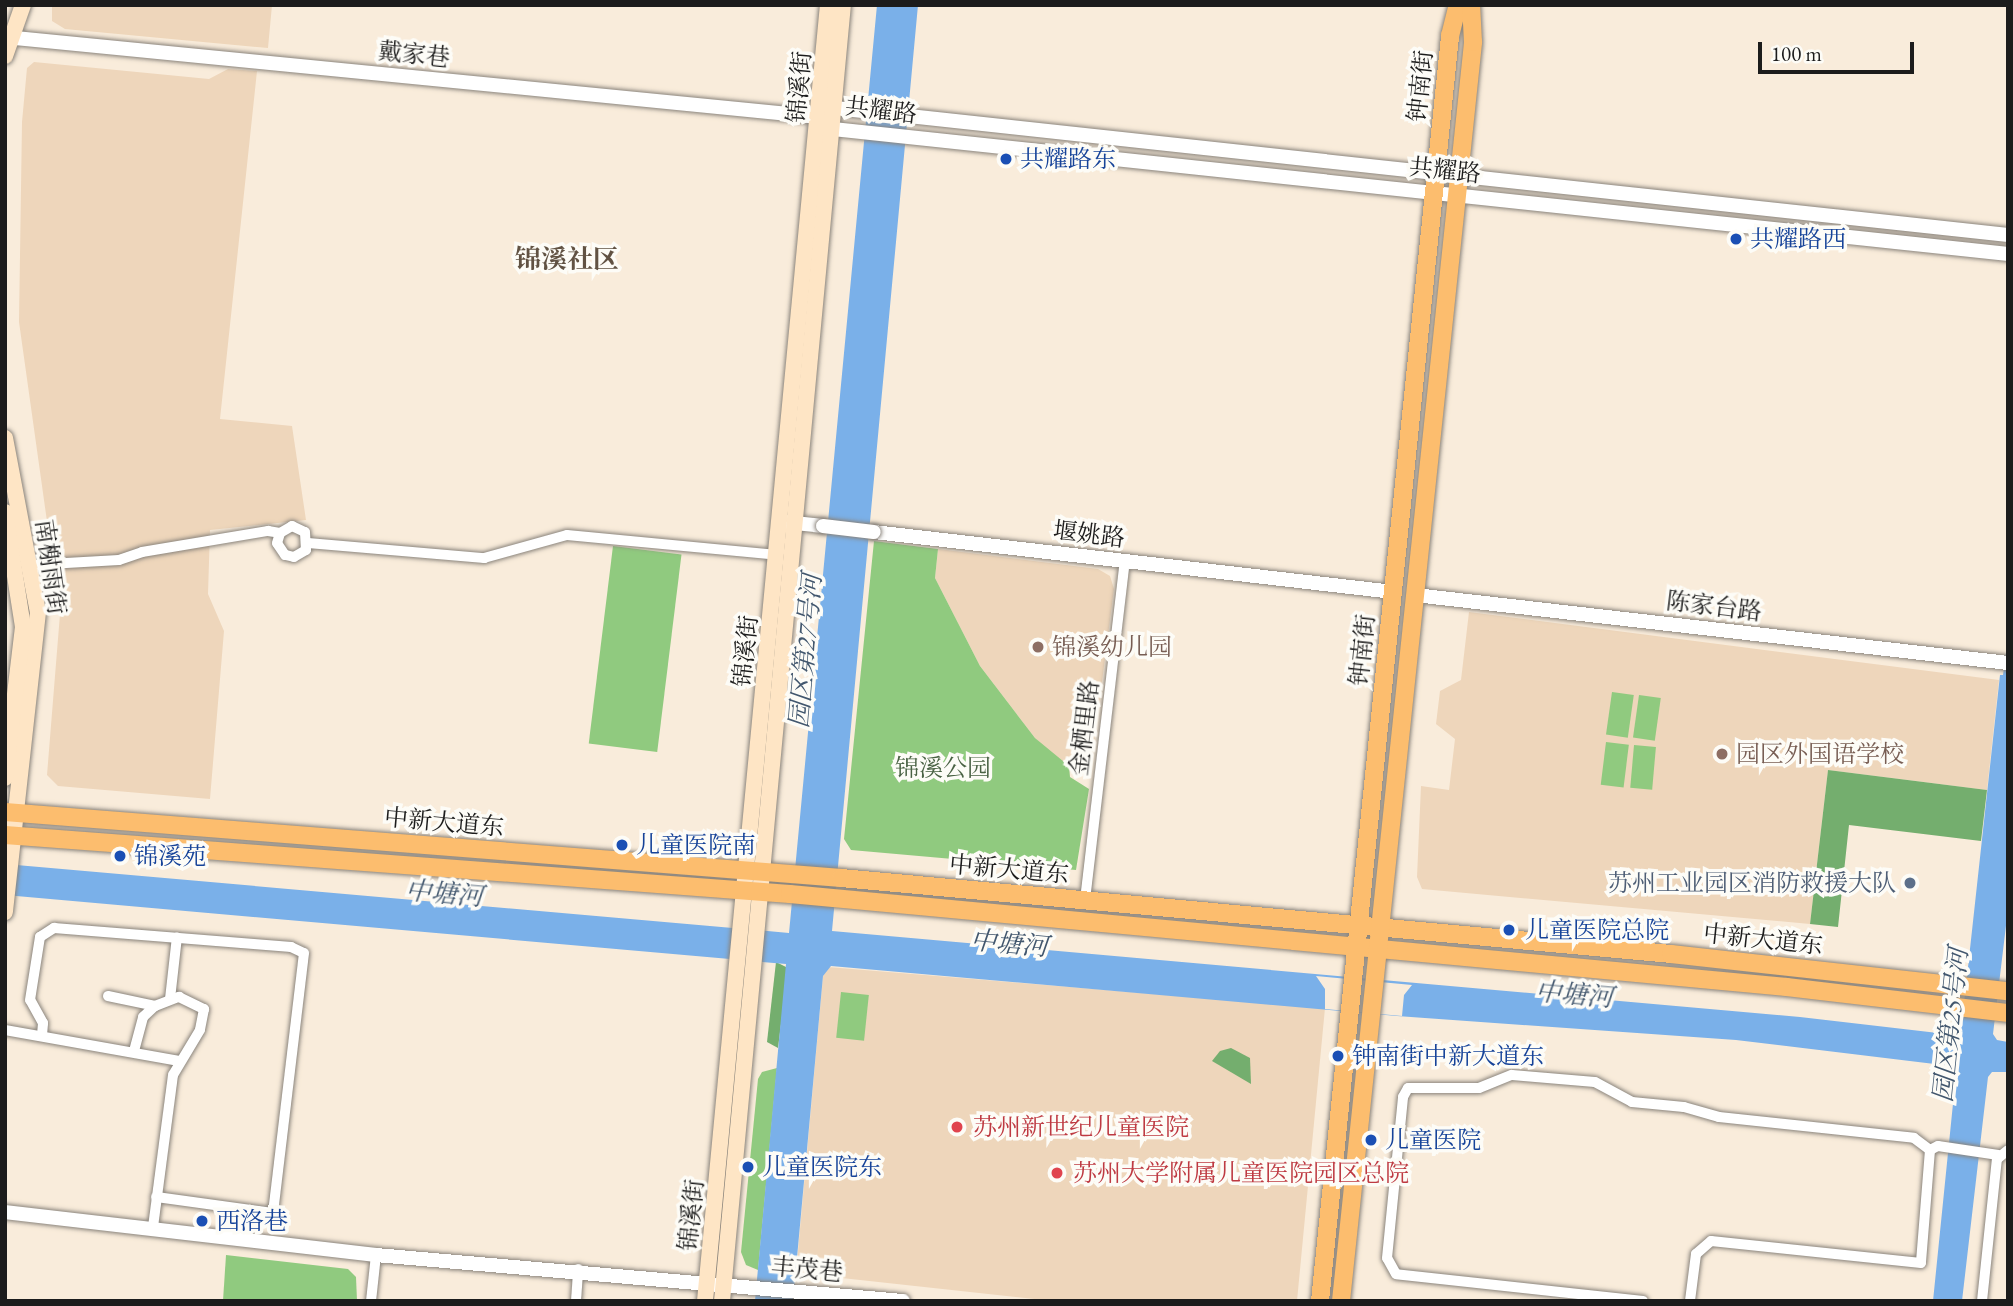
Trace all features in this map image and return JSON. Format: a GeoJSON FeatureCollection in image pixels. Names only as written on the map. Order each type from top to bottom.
{"type":"FeatureCollection","features":[{"type":"Feature","properties":{"kind":"main road"},"geometry":{"type":"LineString","coordinates":[[5,56],[8,37],[23,5]]}},
{"type":"Feature","properties":{"kind":"main road","name":"锦溪街"},"geometry":{"type":"LineString","coordinates":[[705,1301],[715,1283],[753,892],[778,555],[788,522],[828,5]]}},
{"type":"Feature","properties":{"kind":"main road","name":"锦溪街"},"geometry":{"type":"LineString","coordinates":[[754,871],[788,522],[833,129],[844,5]]}},
{"type":"Feature","properties":{"kind":"main road"},"geometry":{"type":"LineString","coordinates":[[1446,5],[1450,36]]}},
{"type":"Feature","properties":{"kind":"main road","name":"钟南街"},"geometry":{"type":"LineString","coordinates":[[1320,1301],[1450,36],[1458,5]]}},
{"type":"Feature","properties":{"kind":"main road","name":"钟南街"},"geometry":{"type":"LineString","coordinates":[[1341,1301],[1473,42],[1471,5]]}},
{"type":"Feature","properties":{"kind":"main road"},"geometry":{"type":"LineString","coordinates":[[1473,42],[1483,5]]}},
{"type":"Feature","properties":{"kind":"main road","name":"南榭雨街"},"geometry":{"type":"LineString","coordinates":[[5,438],[31,565],[37,638],[11,812],[12,864],[6,904]]}},
{"type":"Feature","properties":{"kind":"main road","name":"南榭雨街"},"geometry":{"type":"LineString","coordinates":[[5,778],[23,627],[6,517]]}},
{"type":"Feature","properties":{"kind":"main road","name":"中新大道东"},"geometry":{"type":"LineString","coordinates":[[11,812],[841,878],[1381,927],[2005,991]]}},
{"type":"Feature","properties":{"kind":"main road","name":"中新大道东"},"geometry":{"type":"LineString","coordinates":[[10,835],[790,894],[1356,950],[1709,979],[2004,1012]]}},
{"type":"Feature","properties":{"kind":"main road","name":"锦溪街"},"geometry":{"type":"LineString","coordinates":[[715,1283],[722,1301]]}},
{"type":"Feature","properties":{"kind":"street","name":"戴家巷"},"geometry":{"type":"LineString","coordinates":[[8,37],[819,117]]}},
{"type":"Feature","properties":{"kind":"street","name":"共耀路"},"geometry":{"type":"LineString","coordinates":[[2008,235],[910,115],[835,108],[819,117],[833,129],[2008,254]]}},
{"type":"Feature","properties":{"kind":"street","name":"堰姚路"},"geometry":{"type":"LineString","coordinates":[[788,522],[1393,592]]}},
{"type":"Feature","properties":{"kind":"street"},"geometry":{"type":"LineString","coordinates":[[31,565],[119,560],[167,548],[280,533],[296,527],[305,532],[308,543],[303,554],[289,557],[278,547],[280,533]]}},
{"type":"Feature","properties":{"kind":"street"},"geometry":{"type":"LineString","coordinates":[[308,543],[484,558],[566,535],[778,555]]}},
{"type":"Feature","properties":{"kind":"street","name":"金栖里路"},"geometry":{"type":"LineString","coordinates":[[1084,900],[1125,561]]}},
{"type":"Feature","properties":{"kind":"street","name":"陈家台路"},"geometry":{"type":"LineString","coordinates":[[1415,594],[2006,663]]}},
{"type":"Feature","properties":{"kind":"street"},"geometry":{"type":"LineString","coordinates":[[42,1035],[43,1023],[30,1000],[36,947],[46,930],[177,937],[299,948],[305,959],[273,1213],[156,1197]]}},
{"type":"Feature","properties":{"kind":"street"},"geometry":{"type":"LineString","coordinates":[[170,999],[177,937]]}},
{"type":"Feature","properties":{"kind":"street"},"geometry":{"type":"LineString","coordinates":[[108,996],[155,1006]]}},
{"type":"Feature","properties":{"kind":"street"},"geometry":{"type":"LineString","coordinates":[[134,1051],[144,1017],[155,1006],[170,999],[190,999],[204,1009],[200,1030],[178,1061],[153,1227]]}},
{"type":"Feature","properties":{"kind":"street"},"geometry":{"type":"LineString","coordinates":[[5,1030],[178,1061]]}},
{"type":"Feature","properties":{"kind":"street"},"geometry":{"type":"LineString","coordinates":[[1643,1301],[1396,1274],[1387,1258],[1403,1097],[1408,1087],[1479,1088],[1521,1075],[1595,1082],[1624,1100],[1684,1107],[1719,1117],[1914,1138],[1930,1150],[1945,1147],[2003,1152],[1982,1301]]}},
{"type":"Feature","properties":{"kind":"street"},"geometry":{"type":"LineString","coordinates":[[1690,1301],[1696,1254],[1711,1241],[1921,1263],[1930,1150]]}},
{"type":"Feature","properties":{"kind":"street"},"geometry":{"type":"LineString","coordinates":[[5,1212],[153,1227],[376,1255],[578,1269],[715,1283]]}},
{"type":"Feature","properties":{"kind":"street"},"geometry":{"type":"LineString","coordinates":[[371,1301],[376,1255]]}},
{"type":"Feature","properties":{"kind":"street"},"geometry":{"type":"LineString","coordinates":[[576,1301],[578,1269]]}},
{"type":"Feature","properties":{"kind":"street","name":"丰茂巷"},"geometry":{"type":"LineString","coordinates":[[715,1283],[903,1301]]}},
{"type":"Feature","properties":{"kind":"shaded area"},"geometry":{"type":"Polygon","coordinates":[[[52,5],[272,5],[268,48],[65,29],[52,21],[52,5]]]}},
{"type":"Feature","properties":{"kind":"shaded area"},"geometry":{"type":"Polygon","coordinates":[[[34,62],[209,79],[228,69],[257,71],[220,419],[292,426],[306,520],[210,530],[208,594],[224,631],[210,799],[58,786],[47,775],[60,614],[19,322],[22,122],[27,68],[34,62]]]}},
{"type":"Feature","properties":{"kind":"shaded area","name":"锦溪幼儿园"},"geometry":{"type":"Polygon","coordinates":[[[938,549],[1098,569],[1110,576],[1114,589],[1091,767],[1063,765],[1035,738],[980,666],[935,578],[938,549]]]}},
{"type":"Feature","properties":{"kind":"shaded area","name":"园区外国语学校"},"geometry":{"type":"Polygon","coordinates":[[[1469,612],[1999,680],[1987,790],[1828,770],[1810,924],[1422,889],[1417,877],[1421,786],[1449,790],[1455,739],[1436,724],[1440,691],[1461,680],[1469,612]]]}},
{"type":"Feature","properties":{"kind":"shaded area","name":"苏州大学附属儿童医院园区总院"},"geometry":{"type":"Polygon","coordinates":[[[828,967],[1325,1008],[1297,1301],[1053,1301],[796,1273],[823,976],[828,967]]]}},
{"type":"Feature","properties":{"kind":"green space","name":"锦溪公园"},"geometry":{"type":"Polygon","coordinates":[[[874,541],[938,549],[935,578],[980,666],[1035,738],[1069,766],[1070,777],[1089,789],[1076,870],[851,850],[844,839],[874,541]]]}},
{"type":"Feature","properties":{"kind":"green space"},"geometry":{"type":"Polygon","coordinates":[[[613,546],[681,554],[657,752],[589,744],[613,546]]]}},
{"type":"Feature","properties":{"kind":"green space"},"geometry":{"type":"Polygon","coordinates":[[[1612,692],[1634,695],[1628,738],[1606,735],[1612,692]]]}},
{"type":"Feature","properties":{"kind":"green space"},"geometry":{"type":"Polygon","coordinates":[[[1639,695],[1661,698],[1655,741],[1633,738],[1639,695]]]}},
{"type":"Feature","properties":{"kind":"green space"},"geometry":{"type":"Polygon","coordinates":[[[1606,742],[1629,745],[1624,787],[1601,785],[1606,742]]]}},
{"type":"Feature","properties":{"kind":"green space"},"geometry":{"type":"Polygon","coordinates":[[[1634,745],[1656,747],[1652,790],[1630,788],[1634,745]]]}},
{"type":"Feature","properties":{"kind":"green space"},"geometry":{"type":"Polygon","coordinates":[[[1828,770],[1987,790],[1981,841],[1849,825],[1838,927],[1810,924],[1828,770]]]}},
{"type":"Feature","properties":{"kind":"green space"},"geometry":{"type":"Polygon","coordinates":[[[776,962],[788,968],[778,1048],[767,1042],[776,962]]]}},
{"type":"Feature","properties":{"kind":"green space"},"geometry":{"type":"Polygon","coordinates":[[[841,992],[869,995],[864,1041],[836,1038],[841,992]]]}},
{"type":"Feature","properties":{"kind":"green space"},"geometry":{"type":"Polygon","coordinates":[[[1231,1048],[1250,1058],[1251,1084],[1212,1061],[1220,1051],[1231,1048]]]}},
{"type":"Feature","properties":{"kind":"green space"},"geometry":{"type":"Polygon","coordinates":[[[777,1068],[758,1270],[746,1265],[741,1252],[758,1079],[762,1072],[777,1068]]]}},
{"type":"Feature","properties":{"kind":"green space"},"geometry":{"type":"Polygon","coordinates":[[[226,1255],[348,1269],[356,1277],[357,1301],[223,1301],[226,1255]]]}},
{"type":"Feature","properties":{"kind":"water"},"geometry":{"type":"Polygon","coordinates":[[[877,5],[918,5],[832,931],[1800,1017],[1955,1035],[1961,1031],[2000,675],[2003,675],[2008,638],[2008,909],[1993,1034],[1997,1040],[2008,1042],[2008,1072],[1992,1072],[1988,1077],[1962,1301],[1933,1301],[1956,1074],[1951,1066],[1736,1040],[1397,1016],[831,966],[823,976],[793,1301],[755,1301],[786,964],[5,895],[5,864],[789,933],[877,5]]]}},
{"type":"Feature","properties":{"kind":"pier"},"geometry":{"type":"Polygon","coordinates":[[[1316,976],[1412,985],[1404,995],[1402,1016],[1325,1009],[1325,989],[1316,976]]]}},
{"type":"Feature","properties":{"kind":"place","name":"共耀路东"},"geometry":{"type":"Point","coordinates":[1006,159]}},
{"type":"Feature","properties":{"kind":"place","name":"共耀路西"},"geometry":{"type":"Point","coordinates":[1736,239]}},
{"type":"Feature","properties":{"kind":"place","name":"锦溪幼儿园"},"geometry":{"type":"Point","coordinates":[1038,647]}},
{"type":"Feature","properties":{"kind":"place","name":"园区外国语学校"},"geometry":{"type":"Point","coordinates":[1722,754]}},
{"type":"Feature","properties":{"kind":"place","name":"儿童医院南"},"geometry":{"type":"Point","coordinates":[622,845]}},
{"type":"Feature","properties":{"kind":"place","name":"锦溪苑"},"geometry":{"type":"Point","coordinates":[120,856]}},
{"type":"Feature","properties":{"kind":"place","name":"苏州工业园区消防救援大队"},"geometry":{"type":"Point","coordinates":[1910,883]}},
{"type":"Feature","properties":{"kind":"place","name":"儿童医院总院"},"geometry":{"type":"Point","coordinates":[1509,930]}},
{"type":"Feature","properties":{"kind":"place","name":"钟南街中新大道东"},"geometry":{"type":"Point","coordinates":[1338,1056]}},
{"type":"Feature","properties":{"kind":"place","name":"苏州新世纪儿童医院"},"geometry":{"type":"Point","coordinates":[957,1127]}},
{"type":"Feature","properties":{"kind":"place","name":"儿童医院"},"geometry":{"type":"Point","coordinates":[1371,1140]}},
{"type":"Feature","properties":{"kind":"place","name":"儿童医院东"},"geometry":{"type":"Point","coordinates":[748,1167]}},
{"type":"Feature","properties":{"kind":"place","name":"苏州大学附属儿童医院园区总院"},"geometry":{"type":"Point","coordinates":[1057,1173]}},
{"type":"Feature","properties":{"kind":"place","name":"西洛巷"},"geometry":{"type":"Point","coordinates":[202,1221]}},
{"type":"Feature","properties":{"kind":"district","name":"锦溪社区"},"geometry":{"type":"Point","coordinates":[567,260]}},
{"type":"Feature","properties":{"kind":"water label","name":"园区第27号河"},"geometry":{"type":"Point","coordinates":[806,651]}},
{"type":"Feature","properties":{"kind":"water label","name":"中塘河"},"geometry":{"type":"Point","coordinates":[444,894]}},
{"type":"Feature","properties":{"kind":"water label","name":"中塘河"},"geometry":{"type":"Point","coordinates":[1009,944]}},
{"type":"Feature","properties":{"kind":"water label","name":"中塘河"},"geometry":{"type":"Point","coordinates":[1574,995]}},
{"type":"Feature","properties":{"kind":"water label","name":"园区第25号河"},"geometry":{"type":"Point","coordinates":[1951,1025]}}]}
